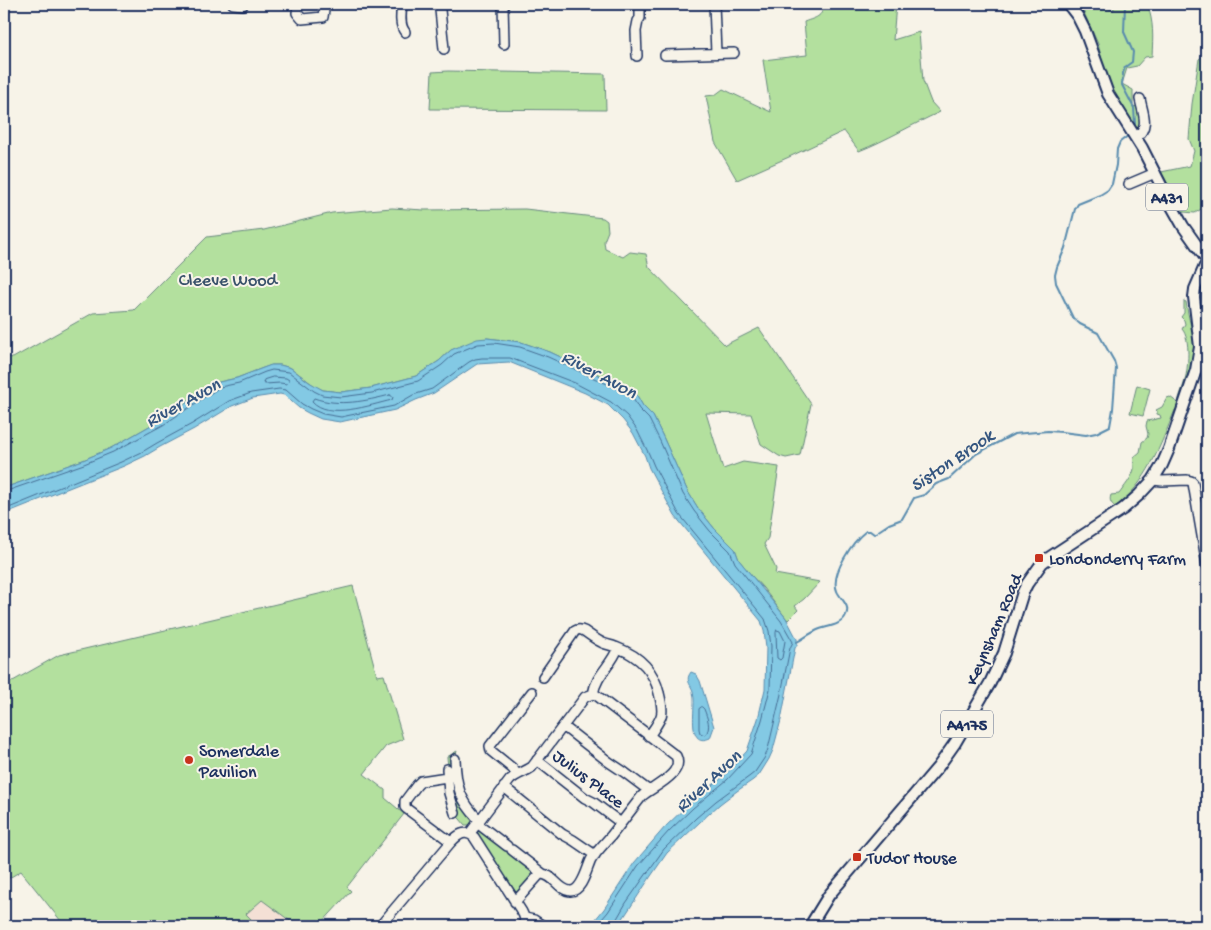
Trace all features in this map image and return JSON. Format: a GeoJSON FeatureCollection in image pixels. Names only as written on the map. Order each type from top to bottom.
{"type":"FeatureCollection","features":[{"type":"Feature","properties":{"kind":"main road","name":"A431"},"geometry":{"type":"LineString","coordinates":[[1068,4],[1078,17],[1085,31],[1108,94],[1134,136],[1183,226],[1206,262]]}},
{"type":"Feature","properties":{"kind":"main road","name":"Keynsham Road"},"geometry":{"type":"LineString","coordinates":[[810,926],[829,895],[938,767],[955,743],[990,683],[1004,653],[1024,592],[1032,576],[1050,556],[1123,509],[1153,480],[1162,465],[1196,370],[1200,346],[1194,297],[1195,289],[1206,262]]}},
{"type":"Feature","properties":{"kind":"street"},"geometry":{"type":"LineString","coordinates":[[233,4],[246,5]]}},
{"type":"Feature","properties":{"kind":"street"},"geometry":{"type":"LineString","coordinates":[[298,4],[297,13],[302,18],[324,17]]}},
{"type":"Feature","properties":{"kind":"street"},"geometry":{"type":"LineString","coordinates":[[402,4],[401,24],[405,32]]}},
{"type":"Feature","properties":{"kind":"street"},"geometry":{"type":"LineString","coordinates":[[440,4],[444,49]]}},
{"type":"Feature","properties":{"kind":"street"},"geometry":{"type":"LineString","coordinates":[[503,4],[504,44]]}},
{"type":"Feature","properties":{"kind":"street"},"geometry":{"type":"LineString","coordinates":[[637,56],[636,31],[640,18],[640,4]]}},
{"type":"Feature","properties":{"kind":"street"},"geometry":{"type":"LineString","coordinates":[[714,4],[716,53]]}},
{"type":"Feature","properties":{"kind":"street"},"geometry":{"type":"LineString","coordinates":[[665,55],[734,53]]}},
{"type":"Feature","properties":{"kind":"street"},"geometry":{"type":"LineString","coordinates":[[1134,136],[1141,134],[1144,128],[1145,120],[1140,99]]}},
{"type":"Feature","properties":{"kind":"street"},"geometry":{"type":"LineString","coordinates":[[1128,184],[1154,172]]}},
{"type":"Feature","properties":{"kind":"street"},"geometry":{"type":"LineString","coordinates":[[1153,480],[1162,482],[1187,480],[1193,483],[1207,565]]}},
{"type":"Feature","properties":{"kind":"street"},"geometry":{"type":"LineString","coordinates":[[543,677],[578,629],[601,642],[629,653],[640,661],[657,683],[662,717],[649,736]]}},
{"type":"Feature","properties":{"kind":"street"},"geometry":{"type":"LineString","coordinates":[[470,833],[510,780],[517,774],[528,770],[586,697],[592,694],[596,681],[615,656],[618,648]]}},
{"type":"Feature","properties":{"kind":"street"},"geometry":{"type":"LineString","coordinates":[[517,774],[491,751],[490,746],[532,692]]}},
{"type":"Feature","properties":{"kind":"street"},"geometry":{"type":"LineString","coordinates":[[455,759],[456,779],[461,797],[478,822],[543,874],[548,875],[568,891],[573,891],[586,875],[594,855],[642,796],[648,790],[667,779],[678,764],[676,756],[596,695],[592,694]]}},
{"type":"Feature","properties":{"kind":"street"},"geometry":{"type":"LineString","coordinates":[[563,726],[648,790]]}},
{"type":"Feature","properties":{"kind":"street","name":"Julius Place"},"geometry":{"type":"LineString","coordinates":[[537,760],[585,798],[621,823]]}},
{"type":"Feature","properties":{"kind":"street"},"geometry":{"type":"LineString","coordinates":[[451,842],[407,809],[405,801],[421,781],[447,773],[449,793],[455,813]]}},
{"type":"Feature","properties":{"kind":"street"},"geometry":{"type":"LineString","coordinates":[[504,787],[562,834],[594,855]]}},
{"type":"Feature","properties":{"kind":"street"},"geometry":{"type":"LineString","coordinates":[[380,926],[451,842],[465,832],[470,833],[474,837],[516,902],[522,912],[523,922],[534,920],[542,926]]}},
{"type":"Feature","properties":{"kind":"street"},"geometry":{"type":"LineString","coordinates":[[516,902],[538,876],[543,874]]}},
{"type":"Feature","properties":{"kind":"shaded area"},"geometry":{"type":"Polygon","coordinates":[[[262,900],[297,926],[232,926],[262,900]]]}},
{"type":"Feature","properties":{"kind":"green space"},"geometry":{"type":"Polygon","coordinates":[[[825,4],[896,4],[893,40],[919,32],[923,81],[931,102],[940,112],[859,151],[844,131],[737,180],[715,142],[706,96],[715,95],[723,89],[771,112],[763,60],[807,55],[804,22],[818,16],[825,4]]]}},
{"type":"Feature","properties":{"kind":"green space"},"geometry":{"type":"Polygon","coordinates":[[[1080,4],[1111,4],[1109,9],[1114,10],[1113,4],[1147,4],[1152,23],[1152,56],[1145,57],[1137,66],[1127,68],[1122,84],[1133,90],[1133,106],[1141,108],[1144,121],[1139,130],[1123,110],[1108,85],[1098,44],[1080,4]]]}},
{"type":"Feature","properties":{"kind":"green space"},"geometry":{"type":"Polygon","coordinates":[[[1207,50],[1207,201],[1206,206],[1195,213],[1184,212],[1161,172],[1190,166],[1194,151],[1189,139],[1192,104],[1199,59],[1205,55],[1207,50]]]}},
{"type":"Feature","properties":{"kind":"green space"},"geometry":{"type":"Polygon","coordinates":[[[432,72],[605,74],[606,110],[430,109],[432,72]]]}},
{"type":"Feature","properties":{"kind":"green space","name":"Cleeve Wood"},"geometry":{"type":"Polygon","coordinates":[[[392,208],[424,210],[525,209],[603,218],[607,221],[608,231],[604,241],[605,249],[623,257],[630,252],[646,254],[649,267],[725,345],[759,328],[811,404],[800,455],[786,458],[779,456],[761,444],[751,414],[706,413],[723,469],[743,462],[779,467],[768,538],[764,544],[776,569],[775,574],[820,582],[795,606],[798,610],[788,620],[739,560],[735,549],[714,528],[698,508],[688,492],[653,416],[643,406],[635,392],[550,352],[521,342],[487,338],[451,350],[439,361],[416,376],[371,388],[341,392],[323,390],[291,368],[272,365],[237,378],[219,382],[160,420],[111,448],[4,488],[4,356],[13,358],[93,313],[134,310],[207,237],[264,230],[332,213],[392,208]]]}},
{"type":"Feature","properties":{"kind":"green space"},"geometry":{"type":"Polygon","coordinates":[[[1184,301],[1186,302],[1193,337],[1194,357],[1179,411],[1175,410],[1158,450],[1144,476],[1126,498],[1115,507],[1110,499],[1111,495],[1119,494],[1132,476],[1134,457],[1140,452],[1142,442],[1147,438],[1147,421],[1161,418],[1156,410],[1162,407],[1167,398],[1170,397],[1178,403],[1188,361],[1187,340],[1182,329],[1185,324],[1181,317],[1184,313],[1184,301]]]}},
{"type":"Feature","properties":{"kind":"green space"},"geometry":{"type":"Polygon","coordinates":[[[1137,385],[1150,389],[1143,416],[1130,413],[1137,385]]]}},
{"type":"Feature","properties":{"kind":"green space","name":"Somerdale Pavilion"},"geometry":{"type":"Polygon","coordinates":[[[353,586],[377,676],[384,675],[403,739],[386,746],[364,774],[385,790],[385,798],[404,814],[347,887],[351,891],[319,926],[297,926],[262,900],[246,914],[258,926],[65,926],[21,871],[4,881],[4,686],[59,655],[353,586]]]}},
{"type":"Feature","properties":{"kind":"green space"},"geometry":{"type":"Polygon","coordinates":[[[457,751],[453,763],[455,781],[476,819],[469,825],[465,825],[455,813],[450,787],[447,757],[457,751]]]}},
{"type":"Feature","properties":{"kind":"green space"},"geometry":{"type":"Polygon","coordinates":[[[479,827],[534,871],[518,892],[515,893],[474,834],[479,827]]]}},
{"type":"Feature","properties":{"kind":"water"},"geometry":{"type":"Polygon","coordinates":[[[487,338],[521,342],[550,352],[635,392],[643,406],[653,416],[688,492],[698,508],[714,528],[735,549],[739,560],[786,618],[797,639],[781,720],[769,759],[759,775],[720,804],[667,853],[618,926],[590,926],[604,909],[634,863],[665,827],[689,804],[724,776],[747,751],[758,719],[765,689],[766,647],[761,621],[675,516],[649,468],[633,433],[608,405],[585,393],[509,362],[477,364],[434,393],[395,410],[340,422],[321,419],[308,413],[284,395],[253,398],[232,406],[194,429],[124,466],[11,511],[4,516],[4,488],[111,448],[160,420],[219,382],[237,378],[271,365],[280,365],[291,368],[323,390],[341,392],[371,388],[416,376],[439,361],[451,350],[477,339],[487,338]]]}},
{"type":"Feature","properties":{"kind":"water"},"geometry":{"type":"Polygon","coordinates":[[[691,672],[696,674],[700,681],[714,727],[710,738],[703,740],[698,738],[695,733],[694,697],[688,679],[691,672]]]}},
{"type":"Feature","properties":{"kind":"waterway","name":"Siston Brook"},"geometry":{"type":"LineString","coordinates":[[1125,4],[1124,32],[1133,52],[1132,62],[1125,67],[1122,85],[1134,108],[1134,126]]}},
{"type":"Feature","properties":{"kind":"waterway","name":"Siston Brook"},"geometry":{"type":"LineString","coordinates":[[797,642],[817,630],[835,625],[842,621],[846,615],[847,608],[838,594],[836,584],[844,558],[855,542],[866,531],[874,534],[889,524],[902,519],[914,498],[924,495],[936,484],[949,479],[976,454],[1014,434],[1048,431],[1086,435],[1096,433],[1110,426],[1116,368],[1114,361],[1098,333],[1080,324],[1073,318],[1056,283],[1055,275],[1065,248],[1075,209],[1078,204],[1108,190],[1112,184],[1117,149],[1120,142],[1129,135]]}},
{"type":"Feature","properties":{"kind":"place","name":"Londonderry Farm"},"geometry":{"type":"Point","coordinates":[1039,558]}},
{"type":"Feature","properties":{"kind":"place","name":"Somerdale Pavilion"},"geometry":{"type":"Point","coordinates":[189,760]}},
{"type":"Feature","properties":{"kind":"place","name":"Tudor House"},"geometry":{"type":"Point","coordinates":[857,857]}},
{"type":"Feature","properties":{"kind":"water label","name":"River Avon"},"geometry":{"type":"Point","coordinates":[600,373]}},
{"type":"Feature","properties":{"kind":"water label","name":"River Avon"},"geometry":{"type":"Point","coordinates":[182,401]}},
{"type":"Feature","properties":{"kind":"water label","name":"River Avon"},"geometry":{"type":"Point","coordinates":[707,780]}}]}
